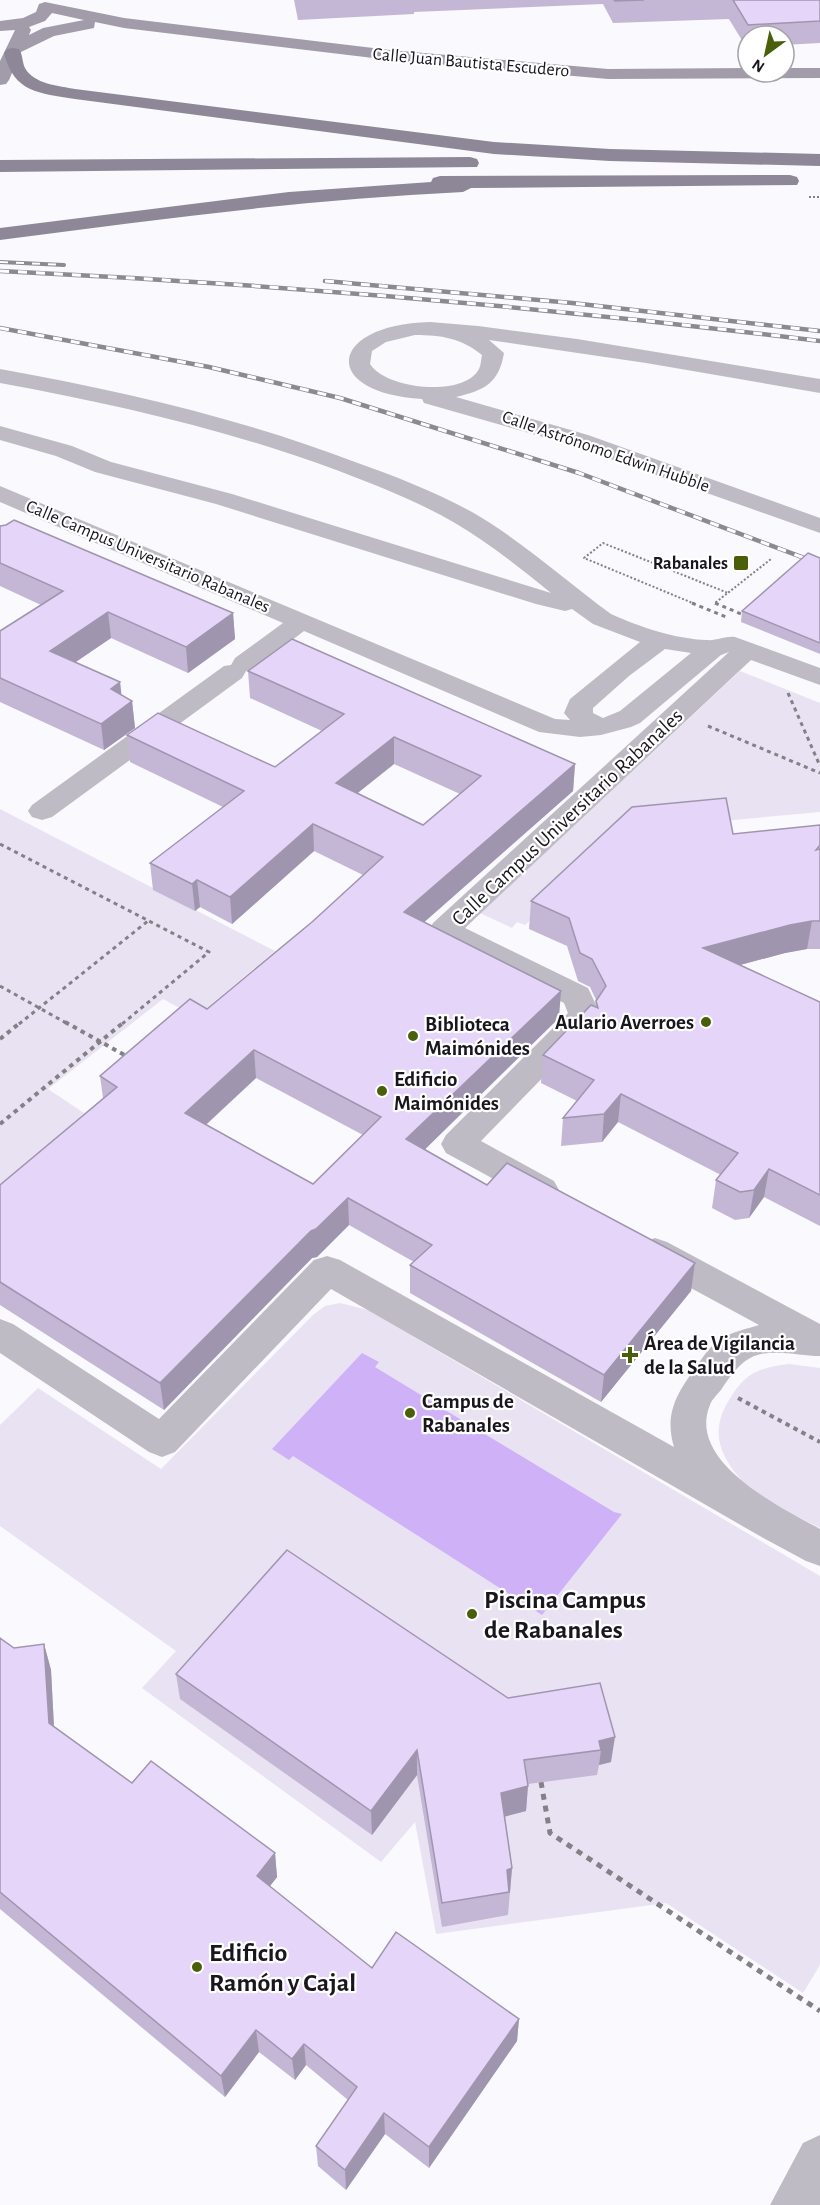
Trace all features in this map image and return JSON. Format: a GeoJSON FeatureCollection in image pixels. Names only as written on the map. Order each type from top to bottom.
{"type":"FeatureCollection","features":[{"type":"Feature","properties":{"kind":"main road"},"geometry":{"type":"LineString","coordinates":[[14,51],[17,70],[22,76],[44,88],[75,94],[494,148],[610,155],[820,160]]}},
{"type":"Feature","properties":{"kind":"main road"},"geometry":{"type":"LineString","coordinates":[[0,166],[820,160]]}},
{"type":"Feature","properties":{"kind":"main road"},"geometry":{"type":"LineString","coordinates":[[0,183],[808,181]]}},
{"type":"Feature","properties":{"kind":"main road"},"geometry":{"type":"LineString","coordinates":[[0,234],[312,195],[381,189],[597,182]]}},
{"type":"Feature","properties":{"kind":"street"},"geometry":{"type":"LineString","coordinates":[[0,80],[27,22],[42,17],[46,11],[36,2]]}},
{"type":"Feature","properties":{"kind":"street","name":"Calle Juan Bautista Escudero"},"geometry":{"type":"LineString","coordinates":[[36,2],[124,23],[390,55],[608,74],[820,73]]}},
{"type":"Feature","properties":{"kind":"street","name":"Calle Juan Bautista Escudero"},"geometry":{"type":"LineString","coordinates":[[0,26],[27,22],[52,25],[124,23]]}},
{"type":"Feature","properties":{"kind":"street"},"geometry":{"type":"LineString","coordinates":[[14,51],[49,32],[88,24]]}},
{"type":"Feature","properties":{"kind":"street"},"geometry":{"type":"LineString","coordinates":[[638,354],[546,347],[520,353],[495,365],[488,376],[462,389],[423,394],[388,388],[364,374],[359,365],[360,354],[366,346],[380,337],[413,330],[452,331],[511,336],[638,354],[820,386]]}},
{"type":"Feature","properties":{"kind":"street"},"geometry":{"type":"LineString","coordinates":[[452,331],[476,340],[489,348],[493,353],[495,365]]}},
{"type":"Feature","properties":{"kind":"street"},"geometry":{"type":"LineString","coordinates":[[0,376],[121,399],[218,424],[315,453],[391,484],[463,518],[602,619],[621,629],[659,640],[712,649],[725,644],[820,677]]}},
{"type":"Feature","properties":{"kind":"street","name":"Calle Astrónomo Edwin Hubble"},"geometry":{"type":"LineString","coordinates":[[388,388],[494,413],[572,438],[820,526]]}},
{"type":"Feature","properties":{"kind":"street"},"geometry":{"type":"LineString","coordinates":[[0,432],[64,451],[113,470],[224,499],[544,599],[565,603],[571,602],[572,597]]}},
{"type":"Feature","properties":{"kind":"street","name":"Calle Campus Universitario Rabanales"},"geometry":{"type":"LineString","coordinates":[[0,493],[38,519],[302,621],[549,726],[565,730],[620,722],[630,717],[712,649]]}},
{"type":"Feature","properties":{"kind":"street"},"geometry":{"type":"LineString","coordinates":[[42,811],[302,621]]}},
{"type":"Feature","properties":{"kind":"street"},"geometry":{"type":"LineString","coordinates":[[597,725],[583,719],[578,713],[580,705],[659,640]]}},
{"type":"Feature","properties":{"kind":"street","name":"Calle Campus Universitario Rabanales"},"geometry":{"type":"LineString","coordinates":[[571,1206],[458,1144],[585,1016],[577,996],[444,930],[747,650]]}},
{"type":"Feature","properties":{"kind":"street"},"geometry":{"type":"LineString","coordinates":[[633,1240],[820,1343]]}},
{"type":"Feature","properties":{"kind":"street"},"geometry":{"type":"LineString","coordinates":[[0,1334],[162,1441],[327,1270],[820,1549]]}},
{"type":"Feature","properties":{"kind":"street"},"geometry":{"type":"LineString","coordinates":[[757,1512],[725,1490],[701,1464],[692,1442],[688,1423],[693,1400],[722,1359],[735,1349],[756,1341],[783,1338],[820,1343]]}},
{"type":"Feature","properties":{"kind":"street"},"geometry":{"type":"LineString","coordinates":[[795,2205],[820,2160]]}},
{"type":"Feature","properties":{"kind":"path"},"geometry":{"type":"LineString","coordinates":[[728,593],[603,543],[584,558],[734,620],[741,614]]}},
{"type":"Feature","properties":{"kind":"path"},"geometry":{"type":"LineString","coordinates":[[746,616],[715,603],[771,559]]}},
{"type":"Feature","properties":{"kind":"path"},"geometry":{"type":"LineString","coordinates":[[787,690],[820,766]]}},
{"type":"Feature","properties":{"kind":"path"},"geometry":{"type":"LineString","coordinates":[[679,714],[820,773]]}},
{"type":"Feature","properties":{"kind":"path"},"geometry":{"type":"LineString","coordinates":[[0,844],[209,952],[0,1124]]}},
{"type":"Feature","properties":{"kind":"path"},"geometry":{"type":"LineString","coordinates":[[0,1039],[148,921]]}},
{"type":"Feature","properties":{"kind":"path"},"geometry":{"type":"LineString","coordinates":[[0,986],[137,1062]]}},
{"type":"Feature","properties":{"kind":"path"},"geometry":{"type":"LineString","coordinates":[[707,1379],[820,1442]]}},
{"type":"Feature","properties":{"kind":"path"},"geometry":{"type":"LineString","coordinates":[[542,1782],[550,1833],[820,2012]]}},
{"type":"Feature","properties":{"kind":"shaded area"},"geometry":{"type":"Polygon","coordinates":[[[740,671],[820,703],[820,812],[625,830],[525,925],[517,922],[512,928],[480,913],[740,671]]]}},
{"type":"Feature","properties":{"kind":"shaded area"},"geometry":{"type":"Polygon","coordinates":[[[0,809],[275,951],[196,1017],[163,999],[48,1089],[84,1113],[0,1187],[0,809]]]}},
{"type":"Feature","properties":{"kind":"shaded area","name":"Piscina Campus de Rabanales"},"geometry":{"type":"Polygon","coordinates":[[[340,1303],[368,1310],[820,1576],[820,1965],[803,1993],[666,1903],[436,1934],[415,1822],[381,1862],[142,1688],[176,1651],[0,1526],[0,1425],[38,1388],[161,1469],[313,1315],[325,1306],[340,1303]]]}},
{"type":"Feature","properties":{"kind":"shaded area"},"geometry":{"type":"Polygon","coordinates":[[[362,1353],[379,1362],[375,1367],[614,1512],[622,1514],[542,1615],[293,1456],[289,1460],[272,1449],[362,1353]]]}},
{"type":"Feature","properties":{"kind":"shaded area"},"geometry":{"type":"Polygon","coordinates":[[[789,1364],[820,1368],[820,1528],[748,1489],[731,1467],[719,1440],[723,1411],[741,1384],[753,1373],[789,1364]]]}},
{"type":"Feature","properties":{"kind":"building"},"geometry":{"type":"Polygon","coordinates":[[[733,0],[820,0],[820,21],[747,24],[733,0]]]}},
{"type":"Feature","properties":{"kind":"building"},"geometry":{"type":"Polygon","coordinates":[[[14,520],[233,613],[186,647],[108,612],[50,651],[120,682],[111,689],[132,701],[101,724],[0,678],[0,631],[63,591],[0,563],[0,526],[14,520]]]}},
{"type":"Feature","properties":{"kind":"building"},"geometry":{"type":"Polygon","coordinates":[[[808,553],[820,558],[820,643],[742,611],[808,553]]]}},
{"type":"Feature","properties":{"kind":"building","name":"Edificio Maimónides"},"geometry":{"type":"Polygon","coordinates":[[[292,639],[575,764],[404,912],[561,991],[406,1139],[487,1185],[507,1163],[695,1263],[604,1375],[410,1265],[432,1245],[348,1198],[316,1229],[311,1231],[160,1383],[0,1282],[0,1185],[117,1087],[100,1076],[190,999],[207,1009],[312,922],[383,857],[313,824],[230,897],[197,880],[192,884],[150,863],[244,791],[127,735],[158,713],[275,767],[344,714],[248,671],[292,639]],[[394,737],[336,783],[423,825],[481,776],[394,737]],[[254,1050],[185,1113],[313,1184],[381,1117],[254,1050]]]}},
{"type":"Feature","properties":{"kind":"building","name":"Aulario Averroes"},"geometry":{"type":"Polygon","coordinates":[[[726,798],[733,834],[820,825],[820,845],[816,850],[820,849],[820,921],[790,925],[703,948],[820,1002],[820,1195],[769,1169],[754,1190],[740,1192],[716,1180],[738,1153],[621,1094],[604,1114],[563,1118],[594,1080],[543,1055],[591,1005],[598,1008],[596,1001],[606,986],[592,959],[580,953],[569,918],[531,901],[632,807],[726,798]]]}},
{"type":"Feature","properties":{"kind":"building"},"geometry":{"type":"Polygon","coordinates":[[[287,1550],[508,1698],[600,1683],[615,1737],[599,1741],[601,1750],[524,1760],[528,1786],[501,1793],[512,1868],[507,1870],[509,1892],[442,1903],[417,1750],[371,1811],[176,1674],[287,1550]]]}},
{"type":"Feature","properties":{"kind":"building","name":"Edificio Ramón y Cajal"},"geometry":{"type":"Polygon","coordinates":[[[0,1638],[14,1648],[44,1644],[49,1723],[132,1783],[151,1761],[275,1853],[257,1876],[372,1968],[396,1932],[519,2019],[429,2147],[384,2113],[345,2170],[316,2146],[357,2087],[304,2044],[292,2059],[256,2030],[221,2076],[0,1892],[0,1638]]]}},
{"type":"Feature","properties":{"kind":"railway"},"geometry":{"type":"LineString","coordinates":[[0,262],[64,265]]}},
{"type":"Feature","properties":{"kind":"railway"},"geometry":{"type":"LineString","coordinates":[[0,271],[410,298],[820,341]]}},
{"type":"Feature","properties":{"kind":"railway"},"geometry":{"type":"LineString","coordinates":[[325,281],[572,303],[820,331]]}},
{"type":"Feature","properties":{"kind":"railway"},"geometry":{"type":"LineString","coordinates":[[0,328],[209,367],[340,398],[579,473],[820,564]]}},
{"type":"Feature","properties":{"kind":"place","name":"Rabanales"},"geometry":{"type":"Point","coordinates":[741,563]}},
{"type":"Feature","properties":{"kind":"place","name":"Aulario Averroes"},"geometry":{"type":"Point","coordinates":[706,1022]}},
{"type":"Feature","properties":{"kind":"place","name":"Biblioteca Maimónides"},"geometry":{"type":"Point","coordinates":[413,1036]}},
{"type":"Feature","properties":{"kind":"place","name":"Edificio Maimónides"},"geometry":{"type":"Point","coordinates":[382,1091]}},
{"type":"Feature","properties":{"kind":"place","name":"Área de Vigilancia de la Salud"},"geometry":{"type":"Point","coordinates":[630,1355]}},
{"type":"Feature","properties":{"kind":"place","name":"Campus de Rabanales"},"geometry":{"type":"Point","coordinates":[410,1413]}},
{"type":"Feature","properties":{"kind":"place","name":"Piscina Campus de Rabanales"},"geometry":{"type":"Point","coordinates":[472,1614]}},
{"type":"Feature","properties":{"kind":"place","name":"Edificio Ramón y Cajal"},"geometry":{"type":"Point","coordinates":[197,1967]}}]}
